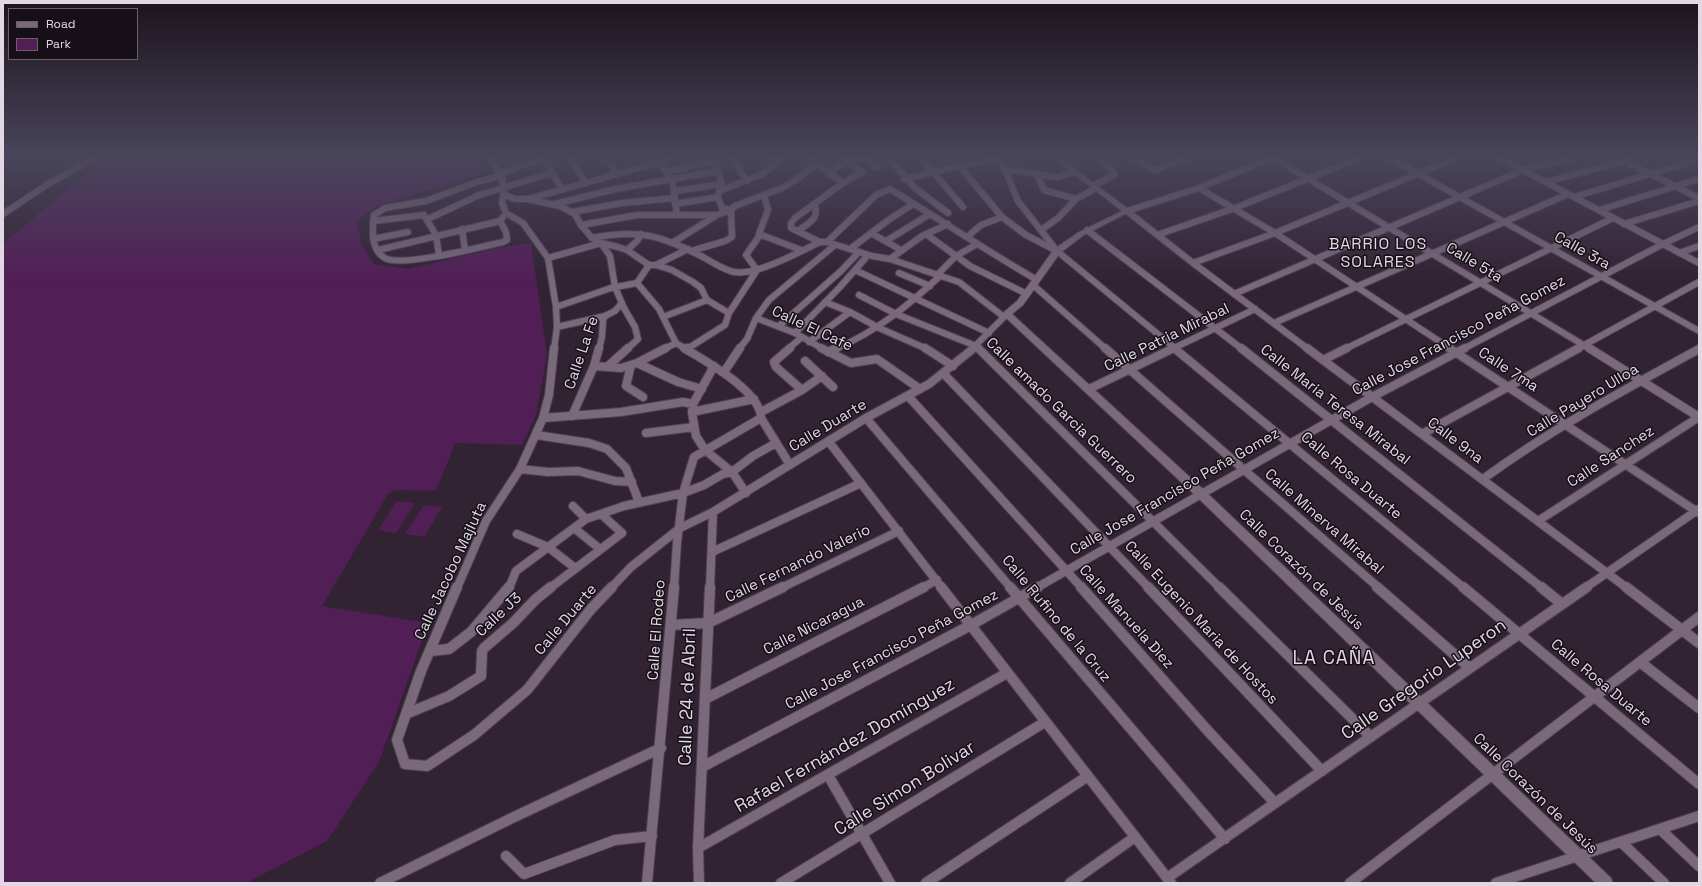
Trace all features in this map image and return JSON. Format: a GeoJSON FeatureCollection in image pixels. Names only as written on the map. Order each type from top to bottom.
{"type":"FeatureCollection","features":[{"type":"Feature","properties":{"kind":"street"},"geometry":{"type":"LineString","coordinates":[[3,214],[25,199]]}},
{"type":"Feature","properties":{"kind":"street"},"geometry":{"type":"LineString","coordinates":[[430,199],[385,208],[374,215],[372,229],[373,239],[378,250],[387,259],[395,260],[439,255],[506,240],[505,227],[500,221]]}},
{"type":"Feature","properties":{"kind":"street"},"geometry":{"type":"LineString","coordinates":[[373,221],[426,217],[469,199]]}},
{"type":"Feature","properties":{"kind":"street"},"geometry":{"type":"LineString","coordinates":[[378,250],[500,221],[506,213],[502,204],[503,199]]}},
{"type":"Feature","properties":{"kind":"street"},"geometry":{"type":"LineString","coordinates":[[530,199],[555,204],[572,212],[592,238],[601,243],[627,250],[652,265],[672,270],[701,288],[707,300],[729,313]]}},
{"type":"Feature","properties":{"kind":"street"},"geometry":{"type":"LineString","coordinates":[[555,204],[575,199]]}},
{"type":"Feature","properties":{"kind":"street"},"geometry":{"type":"LineString","coordinates":[[572,212],[622,202],[657,199]]}},
{"type":"Feature","properties":{"kind":"street"},"geometry":{"type":"LineString","coordinates":[[675,199],[677,214]]}},
{"type":"Feature","properties":{"kind":"street"},"geometry":{"type":"LineString","coordinates":[[719,199],[722,208],[731,210]]}},
{"type":"Feature","properties":{"kind":"street"},"geometry":{"type":"LineString","coordinates":[[672,243],[717,215],[731,210],[735,206],[754,199]]}},
{"type":"Feature","properties":{"kind":"street"},"geometry":{"type":"LineString","coordinates":[[757,270],[746,255],[760,235],[758,233],[768,210],[765,199]]}},
{"type":"Feature","properties":{"kind":"street"},"geometry":{"type":"LineString","coordinates":[[820,242],[790,227],[795,218],[822,199]]}},
{"type":"Feature","properties":{"kind":"street","name":"Calle Minerva Mirabal"},"geometry":{"type":"LineString","coordinates":[[827,242],[871,199]]}},
{"type":"Feature","properties":{"kind":"street","name":"Calle Minerva Mirabal"},"geometry":{"type":"LineString","coordinates":[[906,199],[948,224],[1035,283],[1244,470],[1470,668]]}},
{"type":"Feature","properties":{"kind":"street"},"geometry":{"type":"LineString","coordinates":[[928,199],[948,213]]}},
{"type":"Feature","properties":{"kind":"street"},"geometry":{"type":"LineString","coordinates":[[956,199],[963,207]]}},
{"type":"Feature","properties":{"kind":"street","name":"Calle Rosa Duarte"},"geometry":{"type":"LineString","coordinates":[[987,199],[1002,217],[1026,235],[1057,251],[1699,784]]}},
{"type":"Feature","properties":{"kind":"street"},"geometry":{"type":"LineString","coordinates":[[1017,199],[1057,251]]}},
{"type":"Feature","properties":{"kind":"street"},"geometry":{"type":"LineString","coordinates":[[1041,230],[1058,218],[1076,199]]}},
{"type":"Feature","properties":{"kind":"street"},"geometry":{"type":"LineString","coordinates":[[1111,199],[1127,211]]}},
{"type":"Feature","properties":{"kind":"street","name":"Calle Duarte"},"geometry":{"type":"LineString","coordinates":[[427,766],[474,736],[527,690],[591,609],[631,567],[680,528],[713,512],[866,418],[920,389],[953,366],[1020,303],[1057,251],[1087,230],[1127,211],[1163,199]]}},
{"type":"Feature","properties":{"kind":"street","name":"Calle 7ma"},"geometry":{"type":"LineString","coordinates":[[1219,199],[1276,233],[1698,511]]}},
{"type":"Feature","properties":{"kind":"street"},"geometry":{"type":"LineString","coordinates":[[1157,235],[1256,199]]}},
{"type":"Feature","properties":{"kind":"street","name":"Calle 5ta"},"geometry":{"type":"LineString","coordinates":[[1343,199],[1643,381],[1699,418]]}},
{"type":"Feature","properties":{"kind":"street"},"geometry":{"type":"LineString","coordinates":[[1192,263],[1276,233],[1353,199]]}},
{"type":"Feature","properties":{"kind":"street"},"geometry":{"type":"LineString","coordinates":[[1234,294],[1455,199]]}},
{"type":"Feature","properties":{"kind":"street","name":"Calle 3ra"},"geometry":{"type":"LineString","coordinates":[[1464,199],[1699,331]]}},
{"type":"Feature","properties":{"kind":"street"},"geometry":{"type":"LineString","coordinates":[[1274,323],[1504,222],[1560,199]]}},
{"type":"Feature","properties":{"kind":"street"},"geometry":{"type":"LineString","coordinates":[[1579,199],[1699,263]]}},
{"type":"Feature","properties":{"kind":"street"},"geometry":{"type":"LineString","coordinates":[[1599,210],[1634,199]]}},
{"type":"Feature","properties":{"kind":"street"},"geometry":{"type":"LineString","coordinates":[[1624,224],[1699,200]]}},
{"type":"Feature","properties":{"kind":"street"},"geometry":{"type":"LineString","coordinates":[[850,249],[913,204]]}},
{"type":"Feature","properties":{"kind":"street"},"geometry":{"type":"LineString","coordinates":[[798,231],[816,217],[817,213],[815,205]]}},
{"type":"Feature","properties":{"kind":"street"},"geometry":{"type":"LineString","coordinates":[[556,307],[615,287],[637,283],[652,265],[690,250],[729,239],[732,237],[731,210]]}},
{"type":"Feature","properties":{"kind":"street","name":"Calle 9na"},"geometry":{"type":"LineString","coordinates":[[1127,211],[1192,263],[1483,479],[1699,643]]}},
{"type":"Feature","properties":{"kind":"street","name":"Calle Jacobo Majluta"},"geometry":{"type":"LineString","coordinates":[[427,766],[405,764],[397,740],[430,651],[486,521],[520,469],[543,418],[549,395],[551,365],[557,327],[556,307],[548,258],[523,223],[506,213]]}},
{"type":"Feature","properties":{"kind":"street"},"geometry":{"type":"LineString","coordinates":[[581,225],[620,217],[677,214],[717,215]]}},
{"type":"Feature","properties":{"kind":"street"},"geometry":{"type":"LineString","coordinates":[[886,241],[930,214]]}},
{"type":"Feature","properties":{"kind":"street"},"geometry":{"type":"LineString","coordinates":[[426,217],[436,235],[439,255]]}},
{"type":"Feature","properties":{"kind":"street"},"geometry":{"type":"LineString","coordinates":[[967,237],[981,225],[1002,217]]}},
{"type":"Feature","properties":{"kind":"street"},"geometry":{"type":"LineString","coordinates":[[1323,360],[1613,218]]}},
{"type":"Feature","properties":{"kind":"street"},"geometry":{"type":"LineString","coordinates":[[890,259],[926,234],[948,224]]}},
{"type":"Feature","properties":{"kind":"street","name":"Calle Jose Francisco Peña Gomez"},"geometry":{"type":"LineString","coordinates":[[702,767],[971,625],[1372,397],[1601,276],[1699,227]]}},
{"type":"Feature","properties":{"kind":"street"},"geometry":{"type":"LineString","coordinates":[[462,229],[465,250]]}},
{"type":"Feature","properties":{"kind":"street","name":"Calle Maria Teresa Mirabal"},"geometry":{"type":"LineString","coordinates":[[1087,230],[1216,328],[1562,604]]}},
{"type":"Feature","properties":{"kind":"street"},"geometry":{"type":"LineString","coordinates":[[373,239],[408,232]]}},
{"type":"Feature","properties":{"kind":"street"},"geometry":{"type":"LineString","coordinates":[[871,233],[901,250]]}},
{"type":"Feature","properties":{"kind":"street"},"geometry":{"type":"LineString","coordinates":[[592,238],[614,234],[641,234],[690,250],[732,272],[739,273],[757,270],[820,242],[827,242],[940,274],[959,282],[1005,316]]}},
{"type":"Feature","properties":{"kind":"street"},"geometry":{"type":"LineString","coordinates":[[627,250],[637,241],[641,234]]}},
{"type":"Feature","properties":{"kind":"street"},"geometry":{"type":"LineString","coordinates":[[926,234],[956,256],[998,280],[1027,294]]}},
{"type":"Feature","properties":{"kind":"street"},"geometry":{"type":"LineString","coordinates":[[760,235],[801,250]]}},
{"type":"Feature","properties":{"kind":"street"},"geometry":{"type":"LineString","coordinates":[[548,258],[601,243]]}},
{"type":"Feature","properties":{"kind":"street"},"geometry":{"type":"LineString","coordinates":[[601,243],[610,256],[615,287],[635,327],[638,339],[635,344],[618,356],[607,368]]}},
{"type":"Feature","properties":{"kind":"street"},"geometry":{"type":"LineString","coordinates":[[828,352],[879,328],[930,286],[956,256],[977,244]]}},
{"type":"Feature","properties":{"kind":"street"},"geometry":{"type":"LineString","coordinates":[[724,372],[733,356],[747,339],[756,318],[769,300],[835,245]]}},
{"type":"Feature","properties":{"kind":"street"},"geometry":{"type":"LineString","coordinates":[[1679,253],[1699,246]]}},
{"type":"Feature","properties":{"kind":"street"},"geometry":{"type":"LineString","coordinates":[[779,326],[841,271],[859,252]]}},
{"type":"Feature","properties":{"kind":"street"},"geometry":{"type":"LineString","coordinates":[[802,390],[776,367],[774,362],[868,254]]}},
{"type":"Feature","properties":{"kind":"street"},"geometry":{"type":"LineString","coordinates":[[687,349],[725,325],[729,313],[757,270]]}},
{"type":"Feature","properties":{"kind":"street"},"geometry":{"type":"LineString","coordinates":[[855,270],[989,333]]}},
{"type":"Feature","properties":{"kind":"street"},"geometry":{"type":"LineString","coordinates":[[899,273],[930,286]]}},
{"type":"Feature","properties":{"kind":"street"},"geometry":{"type":"LineString","coordinates":[[1422,434],[1699,282]]}},
{"type":"Feature","properties":{"kind":"street"},"geometry":{"type":"LineString","coordinates":[[637,283],[660,309],[676,343],[724,372],[754,399],[776,443],[790,466]]}},
{"type":"Feature","properties":{"kind":"street","name":"Calle amado Garcia Guerrero"},"geometry":{"type":"LineString","coordinates":[[859,295],[896,314],[976,346],[1371,737]]}},
{"type":"Feature","properties":{"kind":"street"},"geometry":{"type":"LineString","coordinates":[[663,317],[707,300]]}},
{"type":"Feature","properties":{"kind":"street"},"geometry":{"type":"LineString","coordinates":[[825,302],[850,312],[879,328],[927,349],[953,366]]}},
{"type":"Feature","properties":{"kind":"street","name":"Calle La Fe"},"geometry":{"type":"LineString","coordinates":[[572,416],[594,366],[602,337],[603,320],[605,316],[615,311],[622,303]]}},
{"type":"Feature","properties":{"kind":"street","name":"Calle Patria Mirabal"},"geometry":{"type":"LineString","coordinates":[[1089,389],[1255,309]]}},
{"type":"Feature","properties":{"kind":"street"},"geometry":{"type":"LineString","coordinates":[[809,342],[850,312]]}},
{"type":"Feature","properties":{"kind":"street"},"geometry":{"type":"LineString","coordinates":[[557,327],[605,316]]}},
{"type":"Feature","properties":{"kind":"street","name":"Calle Corazón de Jesús"},"geometry":{"type":"LineString","coordinates":[[1005,316],[1089,389],[1201,494],[1606,883]]}},
{"type":"Feature","properties":{"kind":"street","name":"Calle El Cafe"},"geometry":{"type":"LineString","coordinates":[[756,318],[779,326],[851,363],[877,359],[920,389]]}},
{"type":"Feature","properties":{"kind":"street"},"geometry":{"type":"LineString","coordinates":[[594,366],[621,368],[634,364],[676,343]]}},
{"type":"Feature","properties":{"kind":"street","name":"Calle Payero Ulloa"},"geometry":{"type":"LineString","coordinates":[[1483,479],[1502,465],[1567,426],[1601,403],[1699,349]]}},
{"type":"Feature","properties":{"kind":"street"},"geometry":{"type":"LineString","coordinates":[[805,361],[834,387]]}},
{"type":"Feature","properties":{"kind":"street"},"geometry":{"type":"LineString","coordinates":[[634,364],[678,382],[702,389]]}},
{"type":"Feature","properties":{"kind":"street"},"geometry":{"type":"LineString","coordinates":[[634,364],[626,386],[643,397]]}},
{"type":"Feature","properties":{"kind":"street"},"geometry":{"type":"LineString","coordinates":[[714,366],[693,408],[696,436],[705,450],[732,472],[746,492]]}},
{"type":"Feature","properties":{"kind":"street","name":"Calle Eugenio Maria de Hostos"},"geometry":{"type":"LineString","coordinates":[[943,373],[1322,771]]}},
{"type":"Feature","properties":{"kind":"street","name":"Calle El Rodeo"},"geometry":{"type":"LineString","coordinates":[[647,883],[672,625],[677,543],[683,493],[694,457],[822,376]]}},
{"type":"Feature","properties":{"kind":"street","name":"Calle Manuela Diez"},"geometry":{"type":"LineString","coordinates":[[908,396],[980,478],[1066,570],[1208,731],[1275,804]]}},
{"type":"Feature","properties":{"kind":"street"},"geometry":{"type":"LineString","coordinates":[[543,418],[621,412],[683,402],[693,408],[754,399]]}},
{"type":"Feature","properties":{"kind":"street","name":"Calle Rufino de la Cruz"},"geometry":{"type":"LineString","coordinates":[[866,418],[1225,839]]}},
{"type":"Feature","properties":{"kind":"street","name":"Calle Sanchez"},"geometry":{"type":"LineString","coordinates":[[1538,521],[1699,418]]}},
{"type":"Feature","properties":{"kind":"street"},"geometry":{"type":"LineString","coordinates":[[646,433],[694,427]]}},
{"type":"Feature","properties":{"kind":"street"},"geometry":{"type":"LineString","coordinates":[[536,435],[589,443],[607,449],[626,468],[639,502]]}},
{"type":"Feature","properties":{"kind":"street"},"geometry":{"type":"LineString","coordinates":[[829,442],[1169,881]]}},
{"type":"Feature","properties":{"kind":"street"},"geometry":{"type":"LineString","coordinates":[[430,651],[449,649],[471,632],[509,588],[516,571],[586,519],[639,502],[683,493],[704,485],[724,474],[732,472],[753,456],[776,443]]}},
{"type":"Feature","properties":{"kind":"street"},"geometry":{"type":"LineString","coordinates":[[520,469],[548,472],[578,471],[615,481],[632,482]]}},
{"type":"Feature","properties":{"kind":"street"},"geometry":{"type":"LineString","coordinates":[[712,552],[862,483]]}},
{"type":"Feature","properties":{"kind":"street"},"geometry":{"type":"LineString","coordinates":[[573,506],[586,519]]}},
{"type":"Feature","properties":{"kind":"street","name":"Calle Gregorio Luperon"},"geometry":{"type":"LineString","coordinates":[[1169,881],[1225,839],[1322,771],[1698,511]]}},
{"type":"Feature","properties":{"kind":"street","name":"Calle 24 de Abril"},"geometry":{"type":"LineString","coordinates":[[699,883],[698,848],[713,512]]}},
{"type":"Feature","properties":{"kind":"street","name":"Calle J3"},"geometry":{"type":"LineString","coordinates":[[406,714],[449,696],[481,676],[482,651],[484,648],[513,623],[536,599],[600,548],[622,533],[601,514]]}},
{"type":"Feature","properties":{"kind":"street"},"geometry":{"type":"LineString","coordinates":[[574,528],[600,548]]}},
{"type":"Feature","properties":{"kind":"street","name":"Calle Fernando Valerio"},"geometry":{"type":"LineString","coordinates":[[708,623],[899,531]]}},
{"type":"Feature","properties":{"kind":"street"},"geometry":{"type":"LineString","coordinates":[[517,534],[548,547],[575,568]]}},
{"type":"Feature","properties":{"kind":"street","name":"Calle Nicaragua"},"geometry":{"type":"LineString","coordinates":[[705,699],[937,580]]}},
{"type":"Feature","properties":{"kind":"street"},"geometry":{"type":"LineString","coordinates":[[1350,883],[1699,617]]}},
{"type":"Feature","properties":{"kind":"street"},"geometry":{"type":"LineString","coordinates":[[672,625],[708,623]]}},
{"type":"Feature","properties":{"kind":"street"},"geometry":{"type":"LineString","coordinates":[[1640,662],[1699,708]]}},
{"type":"Feature","properties":{"kind":"street","name":"Rafael Fernández Domínguez"},"geometry":{"type":"LineString","coordinates":[[698,848],[1007,673]]}},
{"type":"Feature","properties":{"kind":"street","name":"Calle Simon Bolivar"},"geometry":{"type":"LineString","coordinates":[[781,883],[1045,722]]}},
{"type":"Feature","properties":{"kind":"street"},"geometry":{"type":"LineString","coordinates":[[380,883],[512,818],[661,748]]}},
{"type":"Feature","properties":{"kind":"street"},"geometry":{"type":"LineString","coordinates":[[828,775],[890,883]]}},
{"type":"Feature","properties":{"kind":"street"},"geometry":{"type":"LineString","coordinates":[[926,883],[1088,776]]}},
{"type":"Feature","properties":{"kind":"street"},"geometry":{"type":"LineString","coordinates":[[1496,883],[1698,818]]}},
{"type":"Feature","properties":{"kind":"street"},"geometry":{"type":"LineString","coordinates":[[1660,829],[1699,866]]}},
{"type":"Feature","properties":{"kind":"street"},"geometry":{"type":"LineString","coordinates":[[506,856],[524,874],[566,857],[615,840],[652,836]]}},
{"type":"Feature","properties":{"kind":"street"},"geometry":{"type":"LineString","coordinates":[[1070,883],[1135,837]]}},
{"type":"Feature","properties":{"kind":"street"},"geometry":{"type":"LineString","coordinates":[[1621,842],[1664,883]]}},
{"type":"Feature","properties":{"kind":"green space"},"geometry":{"type":"Polygon","coordinates":[[[56,199],[398,199],[374,207],[357,222],[361,244],[374,264],[408,269],[493,249],[531,243],[547,355],[536,415],[522,445],[455,443],[436,491],[395,490],[388,494],[322,606],[428,623],[379,762],[327,841],[246,883],[3,883],[3,244],[56,199]]]}},
{"type":"Feature","properties":{"kind":"green space"},"geometry":{"type":"Polygon","coordinates":[[[397,501],[415,503],[396,533],[378,530],[397,501]]]}},
{"type":"Feature","properties":{"kind":"green space"},"geometry":{"type":"Polygon","coordinates":[[[424,505],[442,507],[424,537],[405,534],[424,505]]]}},
{"type":"Feature","properties":{"kind":"district","name":"BARRIO LOS SOLARES"},"geometry":{"type":"Point","coordinates":[1378,254]}},
{"type":"Feature","properties":{"kind":"district","name":"LA CAÑA"},"geometry":{"type":"Point","coordinates":[1334,659]}}]}
